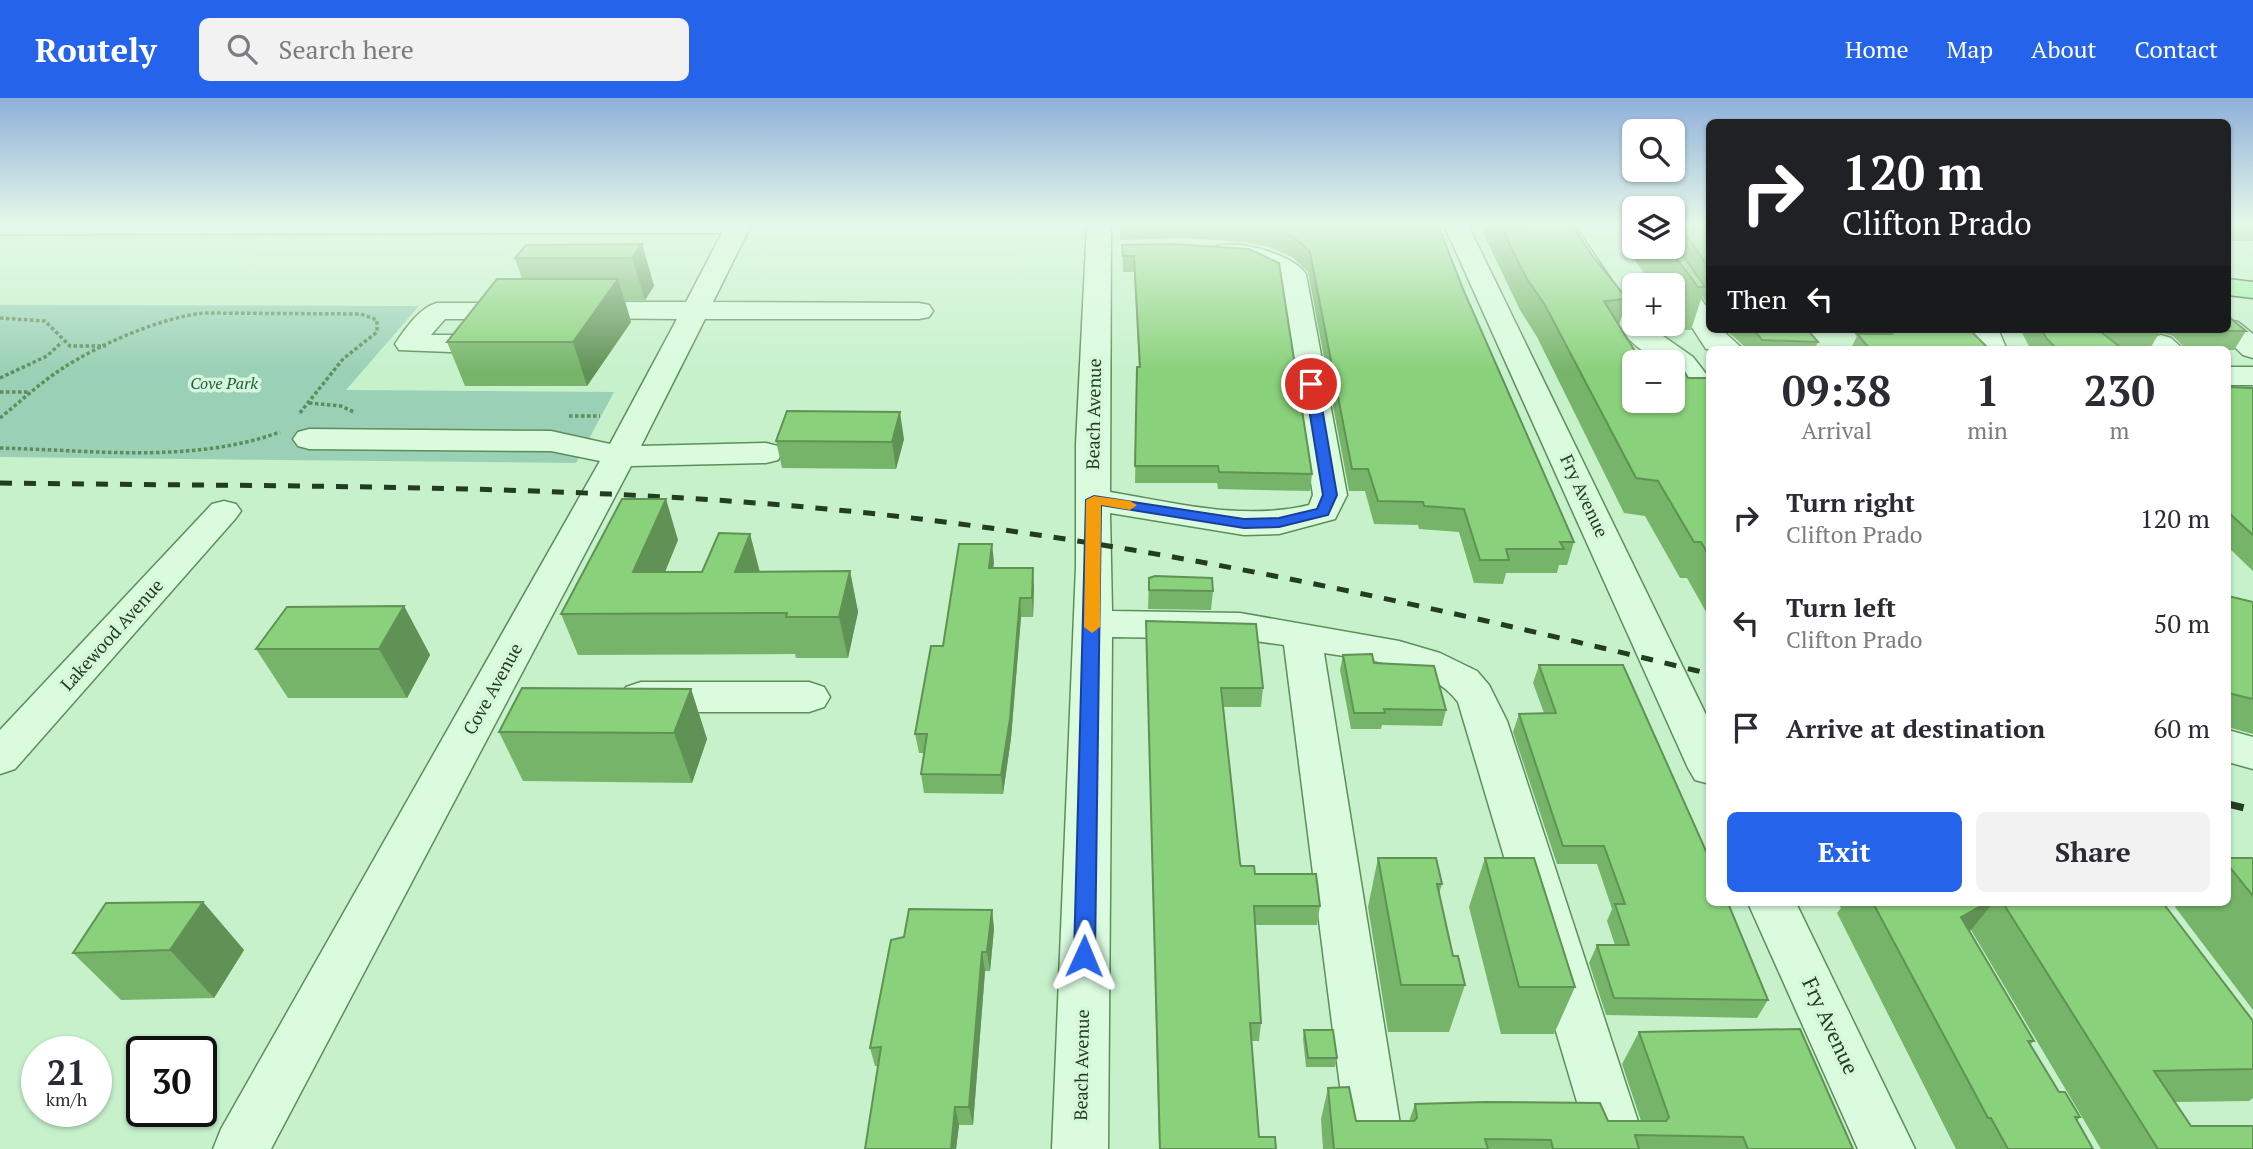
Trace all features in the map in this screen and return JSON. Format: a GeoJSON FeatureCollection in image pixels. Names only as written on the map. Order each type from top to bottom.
{"type":"FeatureCollection","features":[{"type":"Feature","properties":{"kind":"main road"},"geometry":{"type":"LineString","coordinates":[[2231,287],[2253,290]]}},
{"type":"Feature","properties":{"kind":"street","name":"Cove Avenue"},"geometry":{"type":"LineString","coordinates":[[241,1149],[620,456],[713,274]]}},
{"type":"Feature","properties":{"kind":"street","name":"Beach Avenue"},"geometry":{"type":"LineString","coordinates":[[1080,1149],[1092,624],[1092,444],[1107,274]]}},
{"type":"Feature","properties":{"kind":"street"},"geometry":{"type":"LineString","coordinates":[[1094,500],[1244,524],[1267,524],[1323,512],[1330,495],[1293,274]]}},
{"type":"Feature","properties":{"kind":"street","name":"Fry Avenue"},"geometry":{"type":"LineString","coordinates":[[1479,274],[1706,759]]}},
{"type":"Feature","properties":{"kind":"street"},"geometry":{"type":"LineString","coordinates":[[1594,274],[1625,319],[1643,337],[1683,363],[1706,395]]}},
{"type":"Feature","properties":{"kind":"street"},"geometry":{"type":"LineString","coordinates":[[1671,274],[1706,328]]}},
{"type":"Feature","properties":{"kind":"street"},"geometry":{"type":"LineString","coordinates":[[527,311],[919,311]]}},
{"type":"Feature","properties":{"kind":"street"},"geometry":{"type":"LineString","coordinates":[[2231,331],[2253,349]]}},
{"type":"Feature","properties":{"kind":"street"},"geometry":{"type":"LineString","coordinates":[[1709,333],[1722,346]]}},
{"type":"Feature","properties":{"kind":"street"},"geometry":{"type":"LineString","coordinates":[[2231,376],[2253,376]]}},
{"type":"Feature","properties":{"kind":"street"},"geometry":{"type":"LineString","coordinates":[[294,431],[551,441],[620,456],[766,453]]}},
{"type":"Feature","properties":{"kind":"street","name":"Lakewood Avenue"},"geometry":{"type":"LineString","coordinates":[[0,758],[224,511]]}},
{"type":"Feature","properties":{"kind":"street"},"geometry":{"type":"LineString","coordinates":[[1092,624],[1240,626],[1431,662],[1463,680],[1477,698],[1539,886],[1619,1149]]}},
{"type":"Feature","properties":{"kind":"street"},"geometry":{"type":"LineString","coordinates":[[1302,636],[1377,1149]]}},
{"type":"Feature","properties":{"kind":"street"},"geometry":{"type":"LineString","coordinates":[[492,692],[532,695]]}},
{"type":"Feature","properties":{"kind":"street"},"geometry":{"type":"LineString","coordinates":[[610,697],[809,697]]}},
{"type":"Feature","properties":{"kind":"street"},"geometry":{"type":"LineString","coordinates":[[2231,748],[2253,752]]}},
{"type":"Feature","properties":{"kind":"street","name":"Fry Avenue"},"geometry":{"type":"LineString","coordinates":[[1773,906],[1887,1149]]}},
{"type":"Feature","properties":{"kind":"path"},"geometry":{"type":"LineString","coordinates":[[0,418],[61,369],[188,314],[361,314],[377,320],[377,332],[343,359],[294,431],[250,443],[185,452],[0,448]]}},
{"type":"Feature","properties":{"kind":"path"},"geometry":{"type":"LineString","coordinates":[[0,318],[45,321],[62,342],[85,348],[112,345]]}},
{"type":"Feature","properties":{"kind":"path"},"geometry":{"type":"LineString","coordinates":[[0,378],[47,356],[62,342]]}},
{"type":"Feature","properties":{"kind":"path"},"geometry":{"type":"LineString","coordinates":[[0,392],[31,392]]}},
{"type":"Feature","properties":{"kind":"green space","name":"Cove Park"},"geometry":{"type":"Polygon","coordinates":[[[0,305],[419,306],[346,390],[614,392],[576,463],[0,457],[0,305]]]}},
{"type":"Feature","properties":{"kind":"building"},"geometry":{"type":"Polygon","coordinates":[[[1135,274],[1281,274],[1312,474],[1219,472],[1218,466],[1135,466],[1137,367],[1140,367],[1135,274]]]}},
{"type":"Feature","properties":{"kind":"building"},"geometry":{"type":"Polygon","coordinates":[[[1314,274],[1457,274],[1574,542],[1560,542],[1564,549],[1506,549],[1509,560],[1480,560],[1464,509],[1424,506],[1423,502],[1378,501],[1368,469],[1352,469],[1314,274]]]}},
{"type":"Feature","properties":{"kind":"building"},"geometry":{"type":"Polygon","coordinates":[[[1525,274],[1607,274],[1622,293],[1622,299],[1604,301],[1622,330],[1622,336],[1626,336],[1634,350],[1622,350],[1622,413],[1685,413],[1685,373],[1688,378],[1706,378],[1706,550],[1701,542],[1694,542],[1658,481],[1636,478],[1545,305],[1525,274]]]}},
{"type":"Feature","properties":{"kind":"building"},"geometry":{"type":"Polygon","coordinates":[[[1688,274],[1696,274],[1705,287],[1698,287],[1688,274]]]}},
{"type":"Feature","properties":{"kind":"building"},"geometry":{"type":"Polygon","coordinates":[[[497,279],[618,279],[573,342],[447,342],[497,279]]]}},
{"type":"Feature","properties":{"kind":"building"},"geometry":{"type":"Polygon","coordinates":[[[2231,318],[2246,331],[2231,331],[2231,318]]]}},
{"type":"Feature","properties":{"kind":"building"},"geometry":{"type":"Polygon","coordinates":[[[1756,333],[1810,333],[1818,342],[1762,340],[1756,333]]]}},
{"type":"Feature","properties":{"kind":"building"},"geometry":{"type":"Polygon","coordinates":[[[1973,333],[1986,346],[1868,346],[1857,334],[1973,333]]]}},
{"type":"Feature","properties":{"kind":"building"},"geometry":{"type":"Polygon","coordinates":[[[2043,333],[2102,333],[2119,346],[2054,346],[2043,333]]]}},
{"type":"Feature","properties":{"kind":"building"},"geometry":{"type":"Polygon","coordinates":[[[2231,387],[2253,388],[2253,535],[2231,515],[2231,387]]]}},
{"type":"Feature","properties":{"kind":"building"},"geometry":{"type":"Polygon","coordinates":[[[787,411],[900,412],[892,442],[776,441],[787,411]]]}},
{"type":"Feature","properties":{"kind":"building"},"geometry":{"type":"Polygon","coordinates":[[[622,499],[666,499],[633,572],[702,572],[719,533],[750,534],[735,572],[850,571],[839,617],[786,617],[787,613],[561,614],[622,499]]]}},
{"type":"Feature","properties":{"kind":"building"},"geometry":{"type":"Polygon","coordinates":[[[959,544],[992,544],[989,568],[1033,568],[1032,598],[1020,598],[1010,719],[1001,775],[921,774],[927,734],[915,734],[931,646],[943,646],[959,544]]]}},
{"type":"Feature","properties":{"kind":"building"},"geometry":{"type":"Polygon","coordinates":[[[1149,578],[1212,578],[1213,591],[1149,590],[1149,578]]]}},
{"type":"Feature","properties":{"kind":"building"},"geometry":{"type":"Polygon","coordinates":[[[2231,597],[2253,602],[2253,699],[2231,694],[2231,597]]]}},
{"type":"Feature","properties":{"kind":"building"},"geometry":{"type":"Polygon","coordinates":[[[404,606],[379,649],[256,649],[287,607],[404,606]]]}},
{"type":"Feature","properties":{"kind":"building"},"geometry":{"type":"Polygon","coordinates":[[[1146,621],[1256,624],[1263,688],[1221,688],[1240,863],[1241,866],[1254,866],[1255,874],[1316,874],[1320,906],[1254,906],[1261,1023],[1250,1023],[1259,1137],[1275,1137],[1276,1149],[1160,1149],[1146,621]]]}},
{"type":"Feature","properties":{"kind":"building"},"geometry":{"type":"Polygon","coordinates":[[[1372,654],[1374,663],[1434,666],[1446,710],[1384,709],[1385,713],[1354,713],[1343,655],[1372,654]]]}},
{"type":"Feature","properties":{"kind":"building"},"geometry":{"type":"Polygon","coordinates":[[[1539,665],[1623,665],[1706,851],[1706,906],[1729,906],[1768,1000],[1614,998],[1597,945],[1629,945],[1615,904],[1625,904],[1604,846],[1563,846],[1519,714],[1556,713],[1539,665]]]}},
{"type":"Feature","properties":{"kind":"building"},"geometry":{"type":"Polygon","coordinates":[[[522,688],[691,689],[674,733],[499,732],[522,688]]]}},
{"type":"Feature","properties":{"kind":"building"},"geometry":{"type":"Polygon","coordinates":[[[1378,858],[1436,858],[1442,884],[1437,884],[1453,956],[1458,956],[1465,985],[1401,985],[1378,858]]]}},
{"type":"Feature","properties":{"kind":"building"},"geometry":{"type":"Polygon","coordinates":[[[1485,858],[1534,858],[1575,987],[1519,987],[1485,858]]]}},
{"type":"Feature","properties":{"kind":"building"},"geometry":{"type":"Polygon","coordinates":[[[2231,858],[2253,858],[2253,896],[2231,869],[2231,858]]]}},
{"type":"Feature","properties":{"kind":"building"},"geometry":{"type":"Polygon","coordinates":[[[203,902],[170,950],[73,953],[106,903],[203,902]]]}},
{"type":"Feature","properties":{"kind":"building"},"geometry":{"type":"Polygon","coordinates":[[[1875,906],[1981,906],[1961,917],[2034,1041],[2028,1041],[2059,1092],[2065,1092],[2080,1117],[2075,1117],[2093,1149],[2008,1149],[1991,1118],[1988,1118],[1875,906]]]}},
{"type":"Feature","properties":{"kind":"building"},"geometry":{"type":"Polygon","coordinates":[[[2005,906],[2165,906],[2253,1021],[2253,1069],[2154,1071],[2191,1126],[2253,1126],[2253,1149],[2158,1149],[2005,906]]]}},
{"type":"Feature","properties":{"kind":"building"},"geometry":{"type":"Polygon","coordinates":[[[909,909],[992,910],[987,952],[982,952],[969,1107],[955,1107],[951,1149],[865,1149],[881,1047],[870,1048],[891,940],[904,937],[909,909]]]}},
{"type":"Feature","properties":{"kind":"building"},"geometry":{"type":"Polygon","coordinates":[[[1800,1029],[1853,1149],[1748,1149],[1743,1137],[1635,1135],[1639,1149],[1553,1149],[1551,1140],[1485,1139],[1488,1149],[1334,1149],[1328,1088],[1349,1087],[1356,1121],[1414,1121],[1417,1118],[1415,1104],[1485,1102],[1600,1103],[1608,1121],[1666,1121],[1669,1117],[1639,1032],[1800,1029]]]}},
{"type":"Feature","properties":{"kind":"building"},"geometry":{"type":"Polygon","coordinates":[[[1304,1030],[1333,1030],[1337,1058],[1308,1058],[1304,1030]]]}},
{"type":"Feature","properties":{"kind":"railway"},"geometry":{"type":"LineString","coordinates":[[0,483],[537,491],[858,512],[1073,540],[1287,578],[1706,673]]}},
{"type":"Feature","properties":{"kind":"railway"},"geometry":{"type":"LineString","coordinates":[[2231,805],[2253,810]]}},
{"type":"Feature","properties":{"kind":"slow traffic"},"geometry":{"type":"LineString","coordinates":[[1092,627],[1094,500],[1130,505]]}},
{"type":"Feature","properties":{"kind":"route"},"geometry":{"type":"LineString","coordinates":[[1084,956],[1094,500],[1244,524],[1279,523],[1323,512],[1330,495],[1311,384]]}}]}
